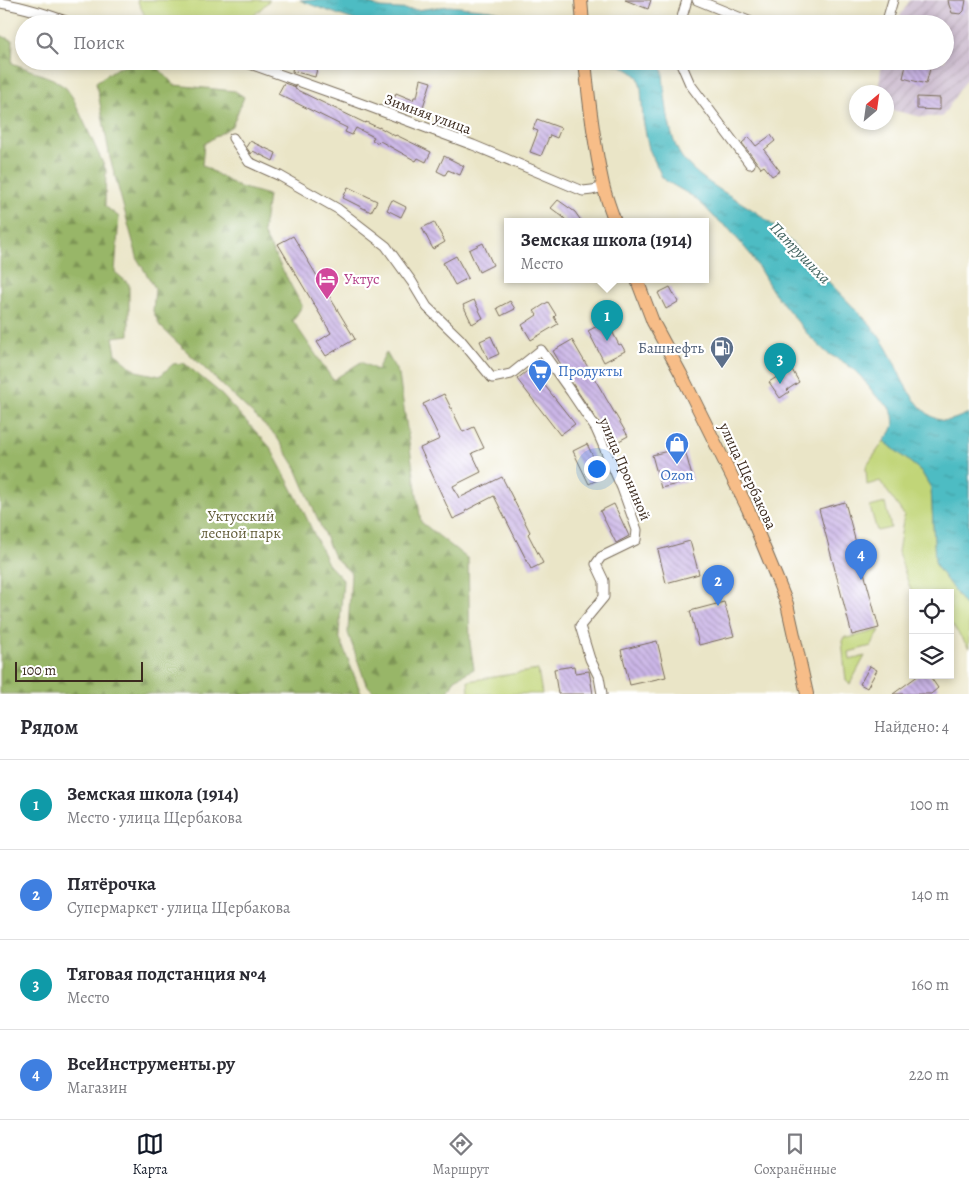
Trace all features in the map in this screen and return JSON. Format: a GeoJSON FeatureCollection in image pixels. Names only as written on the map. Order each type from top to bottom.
{"type":"FeatureCollection","features":[{"type":"Feature","properties":{"kind":"main road"},"geometry":{"type":"LineString","coordinates":[[581,0],[582,15]]}},
{"type":"Feature","properties":{"kind":"main road"},"geometry":{"type":"LineString","coordinates":[[585,15],[589,0]]}},
{"type":"Feature","properties":{"kind":"main road"},"geometry":{"type":"LineString","coordinates":[[586,70],[595,146],[604,187],[614,218]]}},
{"type":"Feature","properties":{"kind":"main road","name":"улица Щербакова"},"geometry":{"type":"LineString","coordinates":[[638,283],[654,322],[682,374],[748,509],[777,579],[787,604],[807,694]]}},
{"type":"Feature","properties":{"kind":"street"},"geometry":{"type":"LineString","coordinates":[[683,15],[687,0]]}},
{"type":"Feature","properties":{"kind":"street"},"geometry":{"type":"LineString","coordinates":[[697,0],[734,15]]}},
{"type":"Feature","properties":{"kind":"street"},"geometry":{"type":"LineString","coordinates":[[889,15],[893,0]]}},
{"type":"Feature","properties":{"kind":"street"},"geometry":{"type":"LineString","coordinates":[[0,3],[21,6],[49,15]]}},
{"type":"Feature","properties":{"kind":"street","name":"Зимняя улица"},"geometry":{"type":"LineString","coordinates":[[267,70],[473,145],[583,191],[604,187]]}},
{"type":"Feature","properties":{"kind":"street"},"geometry":{"type":"LineString","coordinates":[[684,70],[690,84],[750,164]]}},
{"type":"Feature","properties":{"kind":"street","name":"улица Прониной"},"geometry":{"type":"LineString","coordinates":[[233,138],[249,162],[280,176],[338,210],[386,246],[427,307],[460,339],[492,378],[511,374],[541,350],[596,429],[622,488],[637,530],[636,540],[600,557],[596,564],[604,581],[604,596],[580,626],[590,659],[599,676],[602,694]]}},
{"type":"Feature","properties":{"kind":"shaded area"},"geometry":{"type":"Polygon","coordinates":[[[910,0],[969,0],[969,75],[942,117],[922,117],[894,111],[894,85],[879,85],[881,70],[954,70],[954,15],[901,15],[910,0]]]}},
{"type":"Feature","properties":{"kind":"green space"},"geometry":{"type":"Polygon","coordinates":[[[137,0],[270,0],[254,15],[144,15],[137,0]]]}},
{"type":"Feature","properties":{"kind":"green space","name":"Уктусский лесной парк"},"geometry":{"type":"Polygon","coordinates":[[[0,35],[13,41],[12,63],[15,64],[15,70],[30,70],[53,79],[66,88],[73,98],[106,170],[105,206],[119,217],[115,272],[129,284],[129,335],[113,337],[116,354],[136,371],[160,376],[173,364],[184,363],[218,391],[270,447],[301,506],[328,564],[343,580],[339,636],[362,694],[0,694],[0,35]]]}},
{"type":"Feature","properties":{"kind":"green space"},"geometry":{"type":"Polygon","coordinates":[[[114,70],[160,70],[174,85],[235,91],[244,97],[232,126],[204,144],[202,165],[237,186],[268,195],[263,233],[302,306],[293,321],[333,380],[361,362],[377,370],[386,352],[399,375],[421,522],[468,559],[470,643],[474,669],[455,679],[447,694],[376,694],[366,684],[348,633],[351,573],[334,557],[295,466],[276,436],[160,326],[153,311],[155,288],[138,260],[110,158],[96,82],[114,70]]]}},
{"type":"Feature","properties":{"kind":"green space"},"geometry":{"type":"Polygon","coordinates":[[[884,441],[921,471],[931,488],[935,561],[937,567],[953,589],[910,589],[898,552],[904,515],[880,481],[867,485],[866,467],[884,441]]]}},
{"type":"Feature","properties":{"kind":"green space"},"geometry":{"type":"Polygon","coordinates":[[[885,503],[891,528],[877,531],[870,507],[885,503]]]}},
{"type":"Feature","properties":{"kind":"green space"},"geometry":{"type":"Polygon","coordinates":[[[954,590],[969,611],[969,648],[954,627],[954,590]]]}},
{"type":"Feature","properties":{"kind":"green space"},"geometry":{"type":"Polygon","coordinates":[[[880,630],[871,646],[849,652],[850,660],[865,656],[850,684],[846,681],[842,641],[845,636],[848,638],[880,630]]]}},
{"type":"Feature","properties":{"kind":"green space"},"geometry":{"type":"Polygon","coordinates":[[[538,670],[542,694],[469,694],[468,681],[538,670]]]}},
{"type":"Feature","properties":{"kind":"water"},"geometry":{"type":"Polygon","coordinates":[[[300,0],[360,0],[381,8],[417,10],[449,6],[491,10],[512,15],[340,15],[300,0]]]}},
{"type":"Feature","properties":{"kind":"water","name":"Патрушиха"},"geometry":{"type":"Polygon","coordinates":[[[629,70],[663,70],[670,128],[678,151],[684,160],[710,183],[769,222],[802,253],[876,332],[910,393],[921,407],[927,413],[944,421],[969,413],[969,611],[937,567],[935,561],[931,488],[921,471],[884,441],[894,425],[893,415],[888,406],[877,397],[854,370],[827,353],[810,337],[772,290],[751,255],[729,229],[692,196],[662,177],[649,149],[643,120],[641,88],[638,77],[629,70]]]}},
{"type":"Feature","properties":{"kind":"building"},"geometry":{"type":"Polygon","coordinates":[[[625,0],[651,0],[648,9],[625,0]]]}},
{"type":"Feature","properties":{"kind":"building"},"geometry":{"type":"Polygon","coordinates":[[[948,0],[966,0],[964,11],[961,14],[952,13],[948,0]]]}},
{"type":"Feature","properties":{"kind":"building"},"geometry":{"type":"Polygon","coordinates":[[[292,70],[317,70],[315,77],[292,70]]]}},
{"type":"Feature","properties":{"kind":"building"},"geometry":{"type":"Polygon","coordinates":[[[905,70],[930,70],[926,84],[903,78],[905,70]]]}},
{"type":"Feature","properties":{"kind":"building"},"geometry":{"type":"Polygon","coordinates":[[[421,79],[431,82],[421,113],[392,105],[396,93],[413,100],[414,97],[417,97],[421,79]]]}},
{"type":"Feature","properties":{"kind":"building"},"geometry":{"type":"Polygon","coordinates":[[[284,83],[296,87],[295,89],[365,123],[379,127],[431,152],[426,162],[418,158],[416,161],[380,141],[378,143],[372,140],[374,137],[356,128],[352,135],[345,132],[347,128],[278,94],[284,83]]]}},
{"type":"Feature","properties":{"kind":"building"},"geometry":{"type":"Polygon","coordinates":[[[917,97],[940,98],[940,110],[917,109],[917,97]]]}},
{"type":"Feature","properties":{"kind":"building"},"geometry":{"type":"Polygon","coordinates":[[[537,119],[561,128],[557,138],[550,135],[541,156],[530,152],[538,131],[533,129],[537,119]]]}},
{"type":"Feature","properties":{"kind":"building"},"geometry":{"type":"Polygon","coordinates":[[[771,135],[775,141],[764,150],[780,171],[772,176],[764,166],[761,168],[742,143],[749,137],[756,146],[771,135]]]}},
{"type":"Feature","properties":{"kind":"building"},"geometry":{"type":"Polygon","coordinates":[[[250,141],[276,153],[273,161],[253,151],[251,154],[246,147],[250,141]]]}},
{"type":"Feature","properties":{"kind":"building"},"geometry":{"type":"Polygon","coordinates":[[[444,156],[464,166],[460,175],[448,170],[445,175],[437,171],[444,156]]]}},
{"type":"Feature","properties":{"kind":"building"},"geometry":{"type":"Polygon","coordinates":[[[348,187],[377,201],[371,212],[343,198],[348,187]]]}},
{"type":"Feature","properties":{"kind":"building"},"geometry":{"type":"Polygon","coordinates":[[[392,200],[406,207],[401,217],[387,210],[392,200]]]}},
{"type":"Feature","properties":{"kind":"building"},"geometry":{"type":"Polygon","coordinates":[[[558,200],[575,212],[579,218],[564,218],[551,208],[558,200]]]}},
{"type":"Feature","properties":{"kind":"building"},"geometry":{"type":"Polygon","coordinates":[[[434,222],[445,242],[433,249],[422,228],[434,222]]]}},
{"type":"Feature","properties":{"kind":"building"},"geometry":{"type":"Polygon","coordinates":[[[293,236],[355,339],[326,356],[317,342],[331,333],[278,244],[293,236]]]}},
{"type":"Feature","properties":{"kind":"building"},"geometry":{"type":"Polygon","coordinates":[[[483,243],[493,265],[479,272],[469,250],[483,243]]]}},
{"type":"Feature","properties":{"kind":"building"},"geometry":{"type":"Polygon","coordinates":[[[456,256],[468,278],[455,285],[443,263],[456,256]]]}},
{"type":"Feature","properties":{"kind":"building"},"geometry":{"type":"Polygon","coordinates":[[[670,287],[678,302],[666,309],[658,293],[670,287]]]}},
{"type":"Feature","properties":{"kind":"building"},"geometry":{"type":"Polygon","coordinates":[[[474,300],[483,318],[472,324],[463,305],[474,300]]]}},
{"type":"Feature","properties":{"kind":"building"},"geometry":{"type":"Polygon","coordinates":[[[510,301],[515,309],[501,316],[497,308],[510,301]]]}},
{"type":"Feature","properties":{"kind":"building"},"geometry":{"type":"Polygon","coordinates":[[[548,302],[556,315],[554,317],[558,324],[531,340],[522,325],[537,315],[534,311],[548,302]]]}},
{"type":"Feature","properties":{"kind":"building"},"geometry":{"type":"Polygon","coordinates":[[[608,320],[619,345],[621,344],[625,351],[604,362],[588,331],[608,320]]]}},
{"type":"Feature","properties":{"kind":"building"},"geometry":{"type":"Polygon","coordinates":[[[491,336],[499,354],[488,359],[480,341],[491,336]]]}},
{"type":"Feature","properties":{"kind":"building"},"geometry":{"type":"Polygon","coordinates":[[[572,340],[628,436],[610,446],[601,426],[553,351],[572,340]]]}},
{"type":"Feature","properties":{"kind":"building"},"geometry":{"type":"Polygon","coordinates":[[[531,368],[575,424],[560,435],[517,379],[531,368]]]}},
{"type":"Feature","properties":{"kind":"building"},"geometry":{"type":"Polygon","coordinates":[[[791,368],[799,382],[787,390],[789,392],[780,398],[769,382],[791,368]]]}},
{"type":"Feature","properties":{"kind":"building"},"geometry":{"type":"Polygon","coordinates":[[[444,394],[463,432],[474,427],[484,448],[472,453],[481,472],[453,486],[459,498],[502,477],[530,532],[528,534],[543,563],[531,569],[494,496],[453,519],[420,448],[440,439],[423,404],[444,394]]]}},
{"type":"Feature","properties":{"kind":"building"},"geometry":{"type":"Polygon","coordinates":[[[587,444],[603,477],[589,484],[573,451],[587,444]]]}},
{"type":"Feature","properties":{"kind":"building"},"geometry":{"type":"Polygon","coordinates":[[[684,447],[693,480],[661,488],[652,455],[684,447]]]}},
{"type":"Feature","properties":{"kind":"building"},"geometry":{"type":"Polygon","coordinates":[[[845,502],[879,628],[852,635],[819,509],[845,502]]]}},
{"type":"Feature","properties":{"kind":"building"},"geometry":{"type":"Polygon","coordinates":[[[614,504],[629,536],[616,543],[600,511],[614,504]]]}},
{"type":"Feature","properties":{"kind":"building"},"geometry":{"type":"Polygon","coordinates":[[[690,541],[699,574],[666,583],[658,550],[690,541]]]}},
{"type":"Feature","properties":{"kind":"building"},"geometry":{"type":"Polygon","coordinates":[[[724,602],[734,636],[699,645],[690,611],[724,602]]]}},
{"type":"Feature","properties":{"kind":"building"},"geometry":{"type":"Polygon","coordinates":[[[657,641],[666,677],[630,685],[621,650],[657,641]]]}},
{"type":"Feature","properties":{"kind":"building"},"geometry":{"type":"Polygon","coordinates":[[[574,666],[575,673],[589,671],[593,694],[558,694],[554,669],[574,666]]]}},
{"type":"Feature","properties":{"kind":"building"},"geometry":{"type":"Polygon","coordinates":[[[870,666],[877,670],[867,688],[860,684],[870,666]]]}},
{"type":"Feature","properties":{"kind":"building"},"geometry":{"type":"Polygon","coordinates":[[[914,679],[932,679],[938,688],[931,694],[893,694],[914,679]]]}},
{"type":"Feature","properties":{"kind":"place","name":"Уктус"},"geometry":{"type":"Point","coordinates":[327,300]}},
{"type":"Feature","properties":{"kind":"place","name":"Земская школа (1914)"},"geometry":{"type":"Point","coordinates":[607,341]}},
{"type":"Feature","properties":{"kind":"place","name":"Башнефть"},"geometry":{"type":"Point","coordinates":[722,369]}},
{"type":"Feature","properties":{"kind":"place","name":"Тяговая подстанция №4"},"geometry":{"type":"Point","coordinates":[780,384]}},
{"type":"Feature","properties":{"kind":"place","name":"Продукты"},"geometry":{"type":"Point","coordinates":[540,392]}},
{"type":"Feature","properties":{"kind":"place","name":"Ozon"},"geometry":{"type":"Point","coordinates":[677,465]}},
{"type":"Feature","properties":{"kind":"place","name":"ВсеИнструменты.ру"},"geometry":{"type":"Point","coordinates":[861,580]}},
{"type":"Feature","properties":{"kind":"place","name":"Пятёрочка"},"geometry":{"type":"Point","coordinates":[718,606]}}]}
